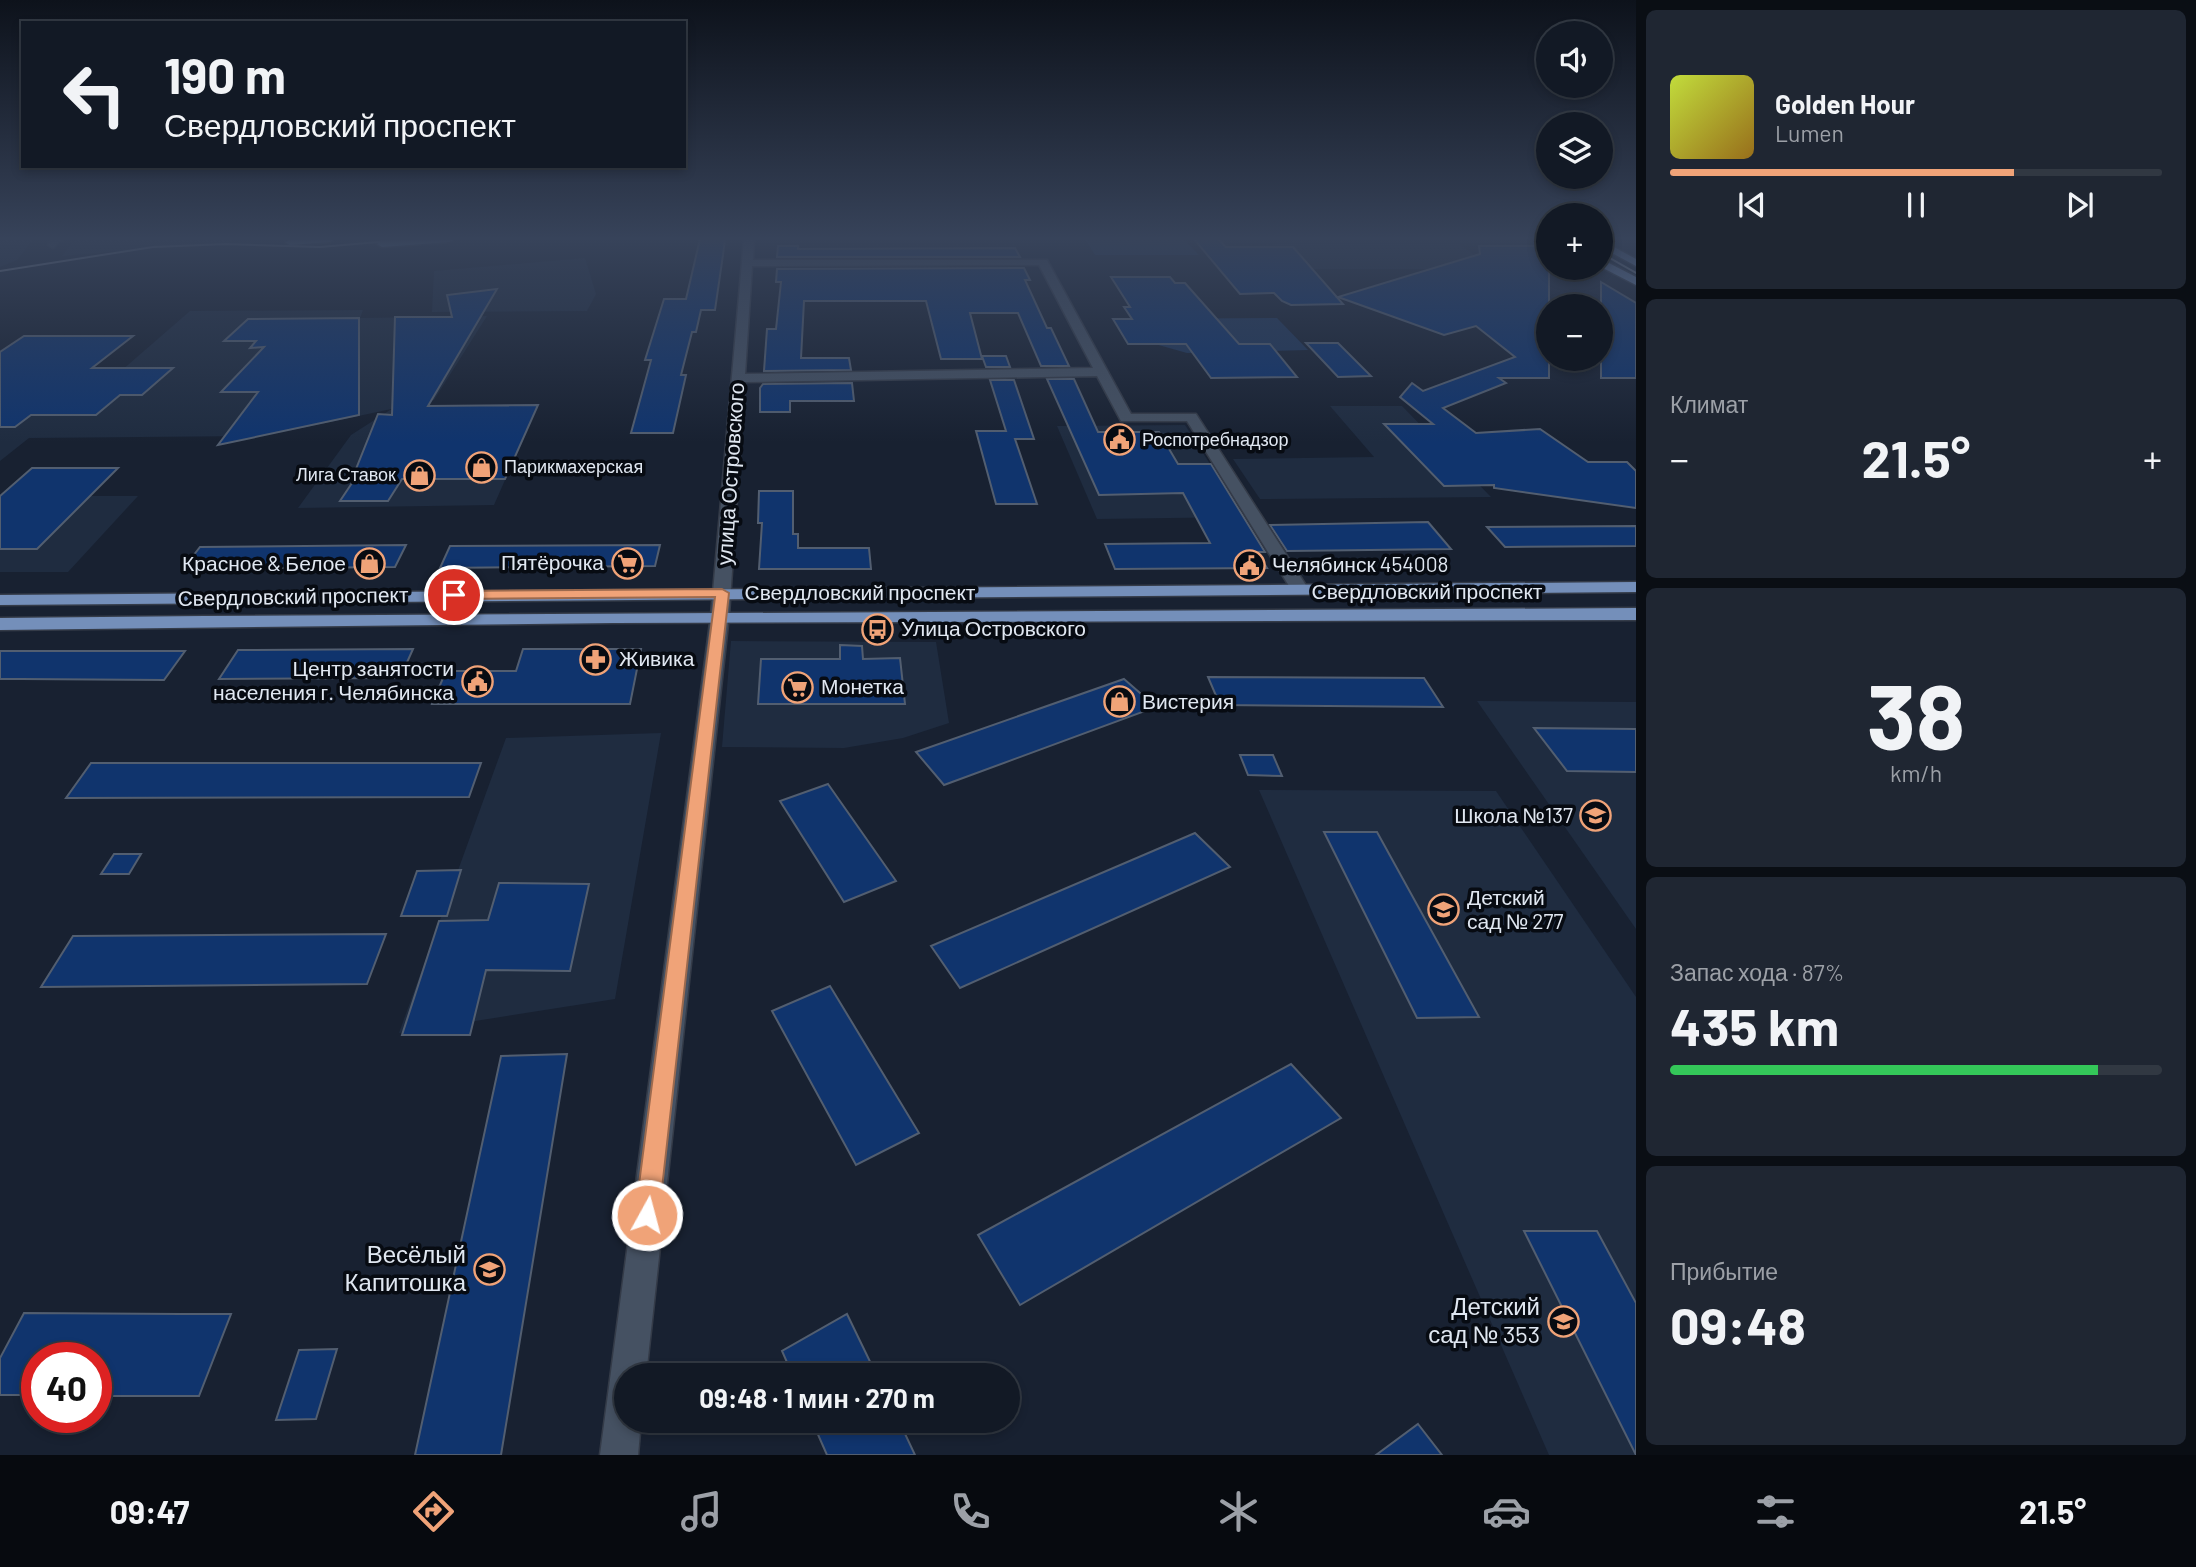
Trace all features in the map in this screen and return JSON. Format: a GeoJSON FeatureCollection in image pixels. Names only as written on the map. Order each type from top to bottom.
{"type":"FeatureCollection","features":[{"type":"Feature","properties":{"kind":"main road","name":"Свердловский проспект"},"geometry":{"type":"LineString","coordinates":[[0,624],[1300,590],[1636,587]]}},
{"type":"Feature","properties":{"kind":"main road","name":"Свердловский проспект"},"geometry":{"type":"LineString","coordinates":[[0,600],[721,604],[1132,617],[1636,614]]}},
{"type":"Feature","properties":{"kind":"street","name":"улица Островского"},"geometry":{"type":"LineString","coordinates":[[630,1363],[721,604],[744,307]]}},
{"type":"Feature","properties":{"kind":"street"},"geometry":{"type":"LineString","coordinates":[[1067,307],[1126,418],[1191,417],[1300,590]]}},
{"type":"Feature","properties":{"kind":"street"},"geometry":{"type":"LineString","coordinates":[[738,378],[1102,372]]}},
{"type":"Feature","properties":{"kind":"street"},"geometry":{"type":"LineString","coordinates":[[619,1455],[621,1433]]}},
{"type":"Feature","properties":{"kind":"shaded area"},"geometry":{"type":"Polygon","coordinates":[[[432,307],[589,307],[587,311],[432,312],[432,307]]]}},
{"type":"Feature","properties":{"kind":"shaded area"},"geometry":{"type":"Polygon","coordinates":[[[363,310],[360,318],[487,316],[434,400],[297,429],[270,429],[262,436],[29,438],[0,461],[0,377],[114,377],[190,311],[363,310]]]}},
{"type":"Feature","properties":{"kind":"shaded area"},"geometry":{"type":"Polygon","coordinates":[[[1277,318],[1308,350],[1187,353],[1155,344],[1128,344],[1113,319],[1277,318]]]}},
{"type":"Feature","properties":{"kind":"shaded area"},"geometry":{"type":"Polygon","coordinates":[[[538,405],[494,505],[298,508],[351,435],[390,410],[538,405]]]}},
{"type":"Feature","properties":{"kind":"shaded area"},"geometry":{"type":"Polygon","coordinates":[[[1330,406],[1402,406],[1491,497],[1260,499],[1233,459],[1374,457],[1330,406]]]}},
{"type":"Feature","properties":{"kind":"shaded area"},"geometry":{"type":"Polygon","coordinates":[[[1185,425],[1244,517],[1097,519],[1057,426],[1185,425]]]}},
{"type":"Feature","properties":{"kind":"shaded area"},"geometry":{"type":"Polygon","coordinates":[[[0,496],[138,496],[68,572],[0,572],[0,496]]]}},
{"type":"Feature","properties":{"kind":"shaded area"},"geometry":{"type":"Polygon","coordinates":[[[731,641],[936,642],[949,723],[903,738],[844,748],[722,747],[731,641]]]}},
{"type":"Feature","properties":{"kind":"shaded area","name":"Школа №137"},"geometry":{"type":"Polygon","coordinates":[[[1477,701],[1636,702],[1636,929],[1477,701]]]}},
{"type":"Feature","properties":{"kind":"shaded area"},"geometry":{"type":"Polygon","coordinates":[[[661,733],[615,999],[399,1033],[506,738],[661,733]]]}},
{"type":"Feature","properties":{"kind":"shaded area","name":"Детский сад № 277"},"geometry":{"type":"Polygon","coordinates":[[[1259,790],[1496,791],[1636,997],[1636,1455],[1549,1455],[1259,790]]]}},
{"type":"Feature","properties":{"kind":"building"},"geometry":{"type":"Polygon","coordinates":[[[450,307],[486,307],[428,406],[538,405],[505,479],[402,479],[388,501],[340,501],[358,474],[354,474],[378,414],[392,415],[395,317],[452,317],[450,307]]]}},
{"type":"Feature","properties":{"kind":"building"},"geometry":{"type":"Polygon","coordinates":[[[662,307],[715,307],[715,310],[701,310],[696,332],[692,332],[681,375],[686,375],[673,433],[631,433],[651,360],[645,360],[662,307]]]}},
{"type":"Feature","properties":{"kind":"building"},"geometry":{"type":"Polygon","coordinates":[[[778,307],[804,307],[801,358],[849,358],[851,370],[764,371],[767,329],[776,329],[778,307]]]}},
{"type":"Feature","properties":{"kind":"building"},"geometry":{"type":"Polygon","coordinates":[[[928,307],[1037,307],[1069,366],[1041,366],[1018,313],[970,313],[982,359],[941,359],[928,307]]]}},
{"type":"Feature","properties":{"kind":"building"},"geometry":{"type":"Polygon","coordinates":[[[1124,307],[1206,307],[1239,344],[1270,344],[1297,377],[1211,378],[1186,344],[1128,344],[1113,319],[1132,319],[1124,307]]]}},
{"type":"Feature","properties":{"kind":"building"},"geometry":{"type":"Polygon","coordinates":[[[1366,307],[1536,307],[1536,371],[1549,371],[1549,378],[1499,378],[1506,383],[1443,408],[1476,433],[1540,429],[1588,462],[1627,462],[1636,471],[1636,508],[1494,488],[1494,485],[1444,486],[1384,424],[1433,424],[1400,397],[1412,383],[1423,391],[1515,357],[1476,326],[1444,335],[1366,307]]]}},
{"type":"Feature","properties":{"kind":"building"},"geometry":{"type":"Polygon","coordinates":[[[1613,307],[1636,307],[1636,378],[1601,378],[1601,371],[1613,371],[1613,307]]]}},
{"type":"Feature","properties":{"kind":"building"},"geometry":{"type":"Polygon","coordinates":[[[359,318],[359,415],[218,445],[258,392],[221,392],[264,347],[250,348],[256,341],[224,341],[248,319],[359,318]]]}},
{"type":"Feature","properties":{"kind":"building"},"geometry":{"type":"Polygon","coordinates":[[[24,336],[133,336],[92,368],[173,368],[142,395],[120,395],[96,415],[31,415],[15,427],[0,427],[0,352],[24,336]]]}},
{"type":"Feature","properties":{"kind":"building"},"geometry":{"type":"Polygon","coordinates":[[[1306,343],[1338,343],[1371,376],[1338,377],[1306,343]]]}},
{"type":"Feature","properties":{"kind":"building"},"geometry":{"type":"Polygon","coordinates":[[[982,356],[1006,356],[1010,367],[986,367],[982,356]]]}},
{"type":"Feature","properties":{"kind":"building"},"geometry":{"type":"Polygon","coordinates":[[[1047,379],[1074,379],[1098,432],[1159,432],[1178,464],[1211,464],[1265,552],[1257,552],[1267,568],[1115,569],[1105,544],[1210,543],[1183,493],[1099,495],[1047,379]]]}},
{"type":"Feature","properties":{"kind":"building"},"geometry":{"type":"Polygon","coordinates":[[[990,380],[1014,380],[1034,439],[1015,439],[1037,504],[996,504],[976,431],[1006,431],[990,380]]]}},
{"type":"Feature","properties":{"kind":"building"},"geometry":{"type":"Polygon","coordinates":[[[852,383],[854,401],[790,401],[790,412],[760,412],[760,388],[763,384],[852,383]]]}},
{"type":"Feature","properties":{"kind":"building"},"geometry":{"type":"Polygon","coordinates":[[[32,468],[118,468],[37,549],[0,549],[0,496],[32,468]]]}},
{"type":"Feature","properties":{"kind":"building"},"geometry":{"type":"Polygon","coordinates":[[[759,491],[793,491],[793,534],[798,534],[798,548],[869,548],[871,569],[759,569],[762,523],[758,523],[759,491]]]}},
{"type":"Feature","properties":{"kind":"building"},"geometry":{"type":"Polygon","coordinates":[[[1428,522],[1451,549],[1287,551],[1270,525],[1428,522]]]}},
{"type":"Feature","properties":{"kind":"building"},"geometry":{"type":"Polygon","coordinates":[[[1636,526],[1636,546],[1505,547],[1487,527],[1636,526]]]}},
{"type":"Feature","properties":{"kind":"building"},"geometry":{"type":"Polygon","coordinates":[[[406,545],[395,567],[183,569],[200,547],[406,545]]]}},
{"type":"Feature","properties":{"kind":"building"},"geometry":{"type":"Polygon","coordinates":[[[660,545],[655,566],[440,568],[450,546],[660,545]]]}},
{"type":"Feature","properties":{"kind":"building"},"geometry":{"type":"Polygon","coordinates":[[[840,645],[862,646],[863,659],[900,658],[905,704],[758,704],[761,659],[840,659],[840,645]]]}},
{"type":"Feature","properties":{"kind":"building"},"geometry":{"type":"Polygon","coordinates":[[[413,649],[400,678],[219,679],[238,650],[413,649]]]}},
{"type":"Feature","properties":{"kind":"building"},"geometry":{"type":"Polygon","coordinates":[[[523,649],[641,649],[630,704],[432,704],[446,671],[516,671],[523,649]]]}},
{"type":"Feature","properties":{"kind":"building"},"geometry":{"type":"Polygon","coordinates":[[[0,651],[185,651],[164,680],[0,679],[0,651]]]}},
{"type":"Feature","properties":{"kind":"building"},"geometry":{"type":"Polygon","coordinates":[[[1208,677],[1424,678],[1443,707],[1220,705],[1208,677]]]}},
{"type":"Feature","properties":{"kind":"building"},"geometry":{"type":"Polygon","coordinates":[[[1124,679],[1156,707],[944,785],[916,752],[1124,679]]]}},
{"type":"Feature","properties":{"kind":"building"},"geometry":{"type":"Polygon","coordinates":[[[1534,728],[1636,729],[1636,772],[1567,771],[1534,728]]]}},
{"type":"Feature","properties":{"kind":"building"},"geometry":{"type":"Polygon","coordinates":[[[1240,755],[1273,755],[1282,776],[1248,775],[1240,755]]]}},
{"type":"Feature","properties":{"kind":"building"},"geometry":{"type":"Polygon","coordinates":[[[91,763],[481,763],[469,797],[66,798],[91,763]]]}},
{"type":"Feature","properties":{"kind":"building"},"geometry":{"type":"Polygon","coordinates":[[[828,784],[896,881],[844,902],[780,801],[828,784]]]}},
{"type":"Feature","properties":{"kind":"building"},"geometry":{"type":"Polygon","coordinates":[[[1324,832],[1377,832],[1479,1017],[1417,1018],[1324,832]]]}},
{"type":"Feature","properties":{"kind":"building"},"geometry":{"type":"Polygon","coordinates":[[[1195,833],[1230,867],[960,988],[931,946],[1195,833]]]}},
{"type":"Feature","properties":{"kind":"building"},"geometry":{"type":"Polygon","coordinates":[[[114,854],[141,854],[129,874],[101,874],[114,854]]]}},
{"type":"Feature","properties":{"kind":"building"},"geometry":{"type":"Polygon","coordinates":[[[461,870],[447,916],[401,916],[417,871],[461,870]]]}},
{"type":"Feature","properties":{"kind":"building"},"geometry":{"type":"Polygon","coordinates":[[[499,883],[589,884],[570,971],[486,970],[470,1035],[402,1035],[439,921],[488,920],[499,883]]]}},
{"type":"Feature","properties":{"kind":"building"},"geometry":{"type":"Polygon","coordinates":[[[386,934],[367,984],[41,987],[73,936],[386,934]]]}},
{"type":"Feature","properties":{"kind":"building"},"geometry":{"type":"Polygon","coordinates":[[[830,986],[919,1133],[856,1165],[772,1011],[830,986]]]}},
{"type":"Feature","properties":{"kind":"building"},"geometry":{"type":"Polygon","coordinates":[[[567,1054],[501,1455],[415,1455],[501,1056],[567,1054]]]}},
{"type":"Feature","properties":{"kind":"building"},"geometry":{"type":"Polygon","coordinates":[[[1291,1064],[1341,1118],[1020,1305],[978,1235],[1291,1064]]]}},
{"type":"Feature","properties":{"kind":"building"},"geometry":{"type":"Polygon","coordinates":[[[1524,1231],[1597,1231],[1636,1303],[1636,1455],[1524,1231]]]}},
{"type":"Feature","properties":{"kind":"building"},"geometry":{"type":"Polygon","coordinates":[[[24,1313],[231,1314],[199,1396],[112,1396],[112,1342],[21,1342],[21,1395],[0,1395],[0,1358],[24,1313]]]}},
{"type":"Feature","properties":{"kind":"building"},"geometry":{"type":"Polygon","coordinates":[[[847,1314],[871,1363],[787,1363],[782,1351],[847,1314]]]}},
{"type":"Feature","properties":{"kind":"building"},"geometry":{"type":"Polygon","coordinates":[[[337,1349],[316,1419],[276,1420],[299,1350],[337,1349]]]}},
{"type":"Feature","properties":{"kind":"building"},"geometry":{"type":"Polygon","coordinates":[[[1418,1424],[1442,1455],[1376,1455],[1418,1424]]]}},
{"type":"Feature","properties":{"kind":"building"},"geometry":{"type":"Polygon","coordinates":[[[817,1433],[905,1433],[915,1455],[827,1455],[817,1433]]]}},
{"type":"Feature","properties":{"kind":"place","name":"Роспотребнадзор"},"geometry":{"type":"Point","coordinates":[1119,440]}},
{"type":"Feature","properties":{"kind":"place","name":"Парикмахерская"},"geometry":{"type":"Point","coordinates":[481,467]}},
{"type":"Feature","properties":{"kind":"place","name":"Лига Ставок"},"geometry":{"type":"Point","coordinates":[419,475]}},
{"type":"Feature","properties":{"kind":"place","name":"Пятёрочка"},"geometry":{"type":"Point","coordinates":[627,563]}},
{"type":"Feature","properties":{"kind":"place","name":"Красное & Белое"},"geometry":{"type":"Point","coordinates":[369,564]}},
{"type":"Feature","properties":{"kind":"place","name":"Челябинск 454008"},"geometry":{"type":"Point","coordinates":[1249,565]}},
{"type":"Feature","properties":{"kind":"place","name":"Улица Островского"},"geometry":{"type":"Point","coordinates":[878,629]}},
{"type":"Feature","properties":{"kind":"place","name":"Живика"},"geometry":{"type":"Point","coordinates":[596,659]}},
{"type":"Feature","properties":{"kind":"place","name":"Центр занятости населения г. Челябинска"},"geometry":{"type":"Point","coordinates":[477,681]}},
{"type":"Feature","properties":{"kind":"place","name":"Монетка"},"geometry":{"type":"Point","coordinates":[798,687]}},
{"type":"Feature","properties":{"kind":"place","name":"Вистерия"},"geometry":{"type":"Point","coordinates":[1119,702]}},
{"type":"Feature","properties":{"kind":"place","name":"Школа №137"},"geometry":{"type":"Point","coordinates":[1596,816]}},
{"type":"Feature","properties":{"kind":"place","name":"Детский сад № 277"},"geometry":{"type":"Point","coordinates":[1444,910]}},
{"type":"Feature","properties":{"kind":"place","name":"Весёлый Капитошка"},"geometry":{"type":"Point","coordinates":[489,1269]}},
{"type":"Feature","properties":{"kind":"place","name":"Детский сад № 353"},"geometry":{"type":"Point","coordinates":[1563,1321]}},
{"type":"Feature","properties":{"kind":"route"},"geometry":{"type":"LineString","coordinates":[[454,595],[722,593],[647,1215]]}}]}
